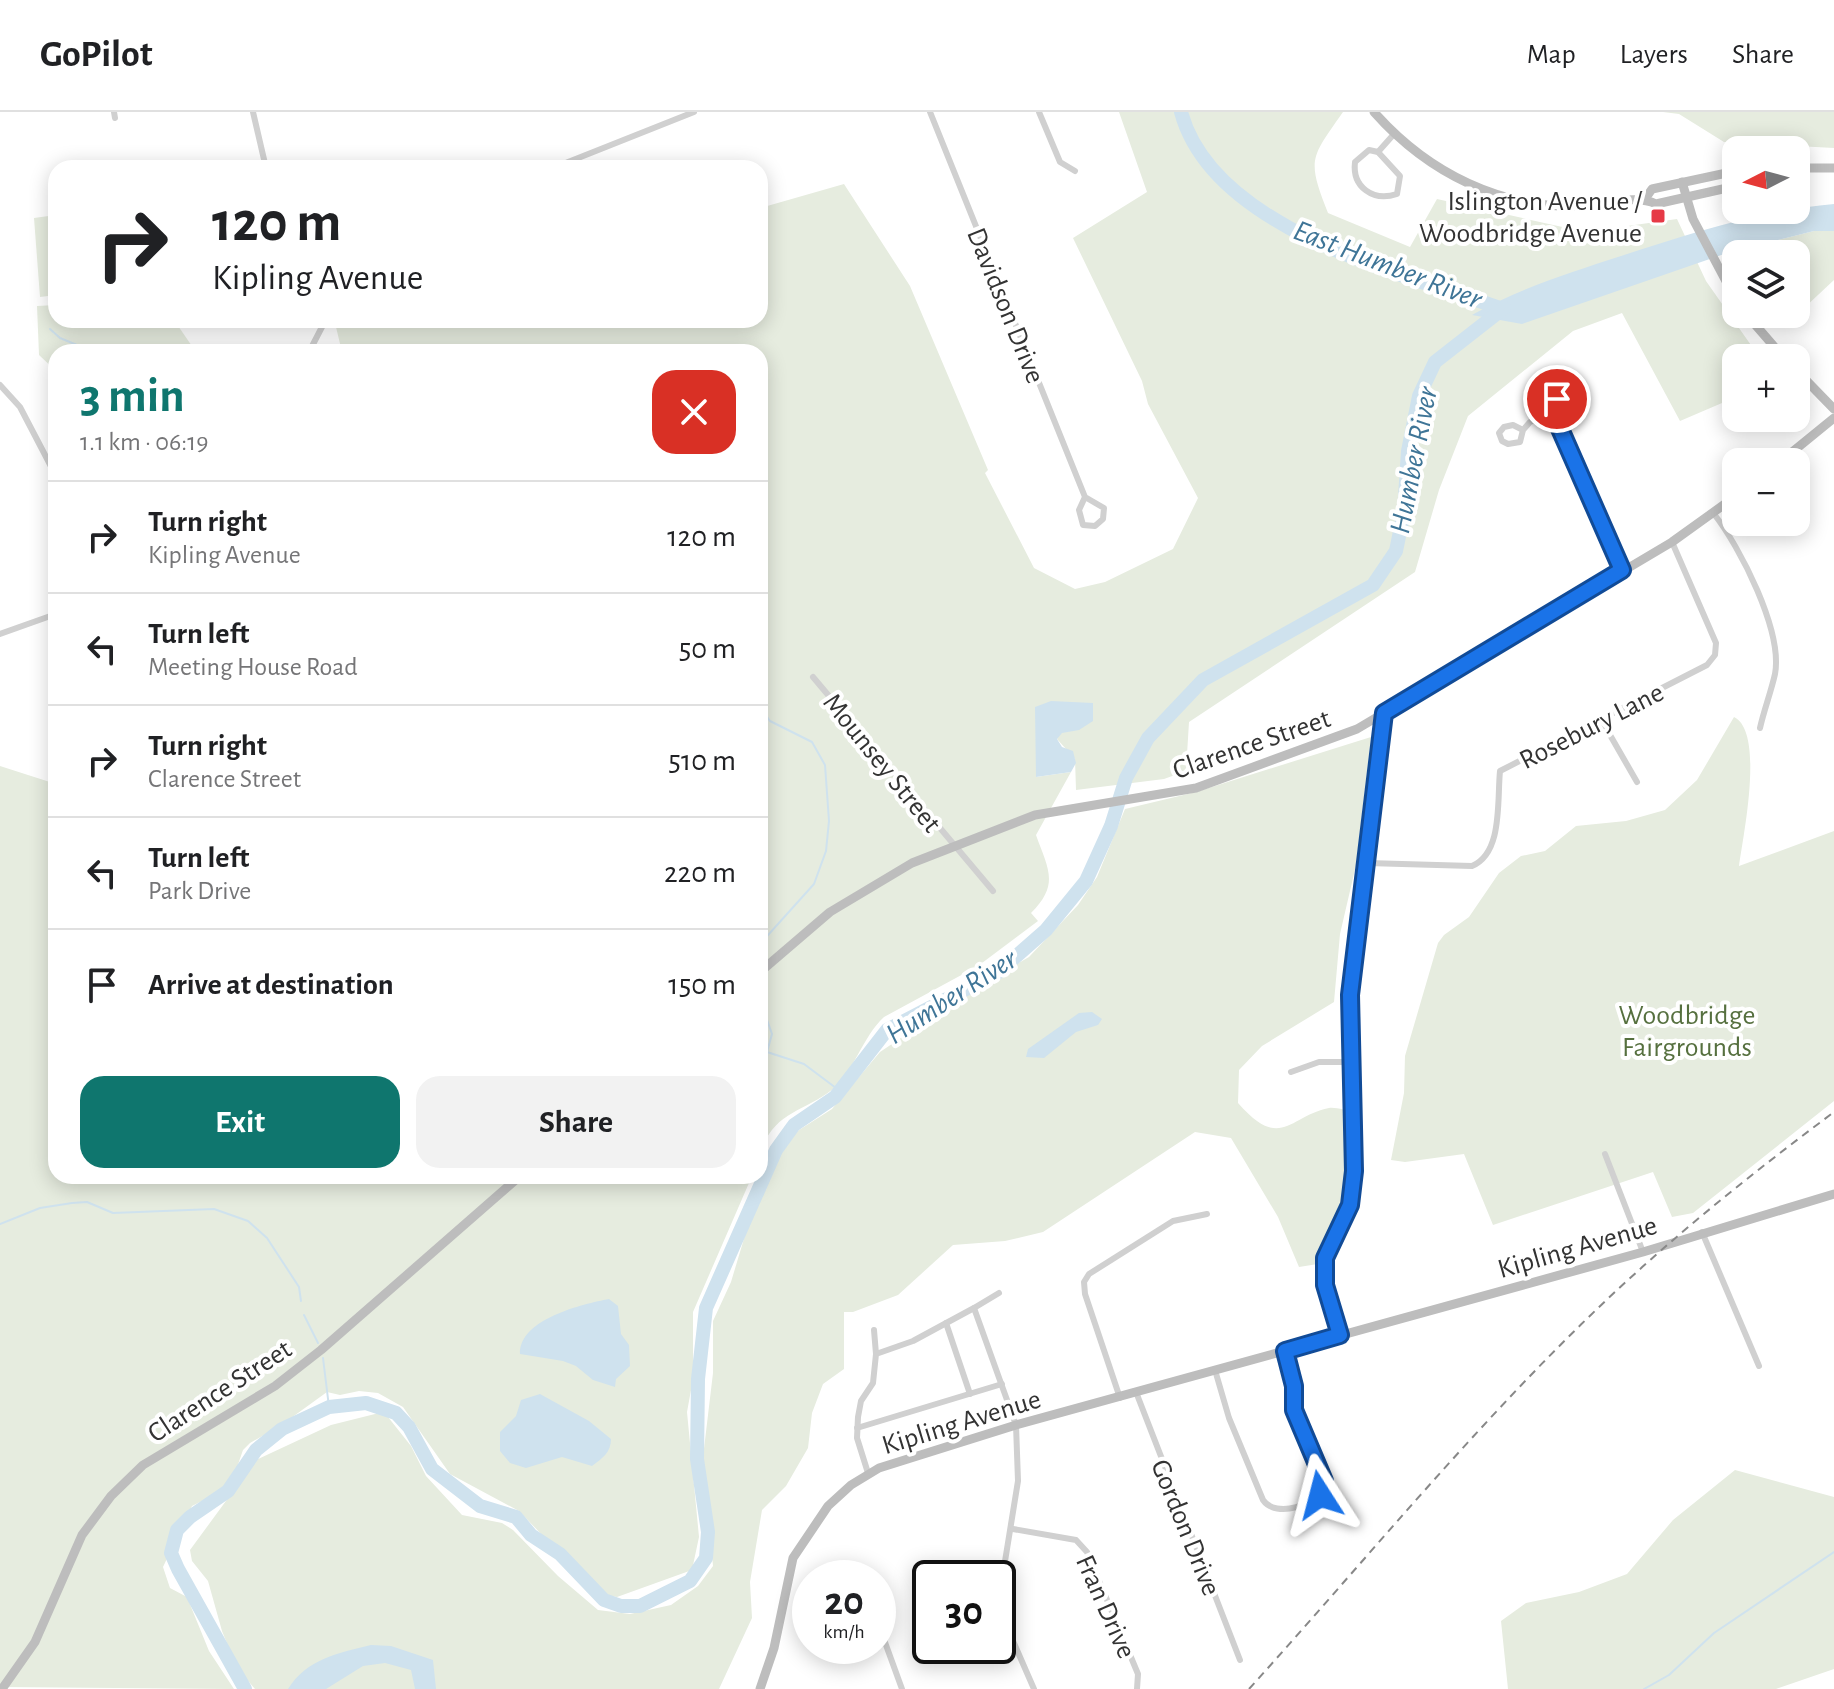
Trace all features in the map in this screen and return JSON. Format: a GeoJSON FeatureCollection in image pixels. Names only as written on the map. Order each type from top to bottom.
{"type":"FeatureCollection","features":[{"type":"Feature","properties":{"kind":"street"},"geometry":{"type":"LineString","coordinates":[[253,112],[264,160]]}},
{"type":"Feature","properties":{"kind":"street"},"geometry":{"type":"LineString","coordinates":[[573,160],[694,112]]}},
{"type":"Feature","properties":{"kind":"street","name":"Davidson Drive"},"geometry":{"type":"LineString","coordinates":[[930,112],[1085,497],[1104,508],[1103,519],[1095,526],[1083,525],[1079,510],[1085,497]]}},
{"type":"Feature","properties":{"kind":"street"},"geometry":{"type":"LineString","coordinates":[[1039,112],[1060,162],[1075,171]]}},
{"type":"Feature","properties":{"kind":"street"},"geometry":{"type":"LineString","coordinates":[[1374,112],[1423,158],[1459,180],[1520,203],[1579,207],[1645,199],[1656,204],[1722,189]]}},
{"type":"Feature","properties":{"kind":"street"},"geometry":{"type":"LineString","coordinates":[[1378,152],[1400,176],[1397,194],[1387,197],[1366,192],[1354,173],[1361,153],[1378,152],[1394,134]]}},
{"type":"Feature","properties":{"kind":"street"},"geometry":{"type":"LineString","coordinates":[[1810,168],[1834,168]]}},
{"type":"Feature","properties":{"kind":"street"},"geometry":{"type":"LineString","coordinates":[[1645,199],[1652,189],[1722,174]]}},
{"type":"Feature","properties":{"kind":"street"},"geometry":{"type":"LineString","coordinates":[[1682,182],[1693,219],[1722,277]]}},
{"type":"Feature","properties":{"kind":"street"},"geometry":{"type":"LineString","coordinates":[[1758,328],[1772,344]]}},
{"type":"Feature","properties":{"kind":"street"},"geometry":{"type":"LineString","coordinates":[[1810,384],[1834,409]]}},
{"type":"Feature","properties":{"kind":"street"},"geometry":{"type":"LineString","coordinates":[[0,385],[20,407],[48,461]]}},
{"type":"Feature","properties":{"kind":"street"},"geometry":{"type":"LineString","coordinates":[[1523,430],[1530,422],[1549,415],[1557,399]]}},
{"type":"Feature","properties":{"kind":"street"},"geometry":{"type":"LineString","coordinates":[[1549,415],[1557,422],[1622,570]]}},
{"type":"Feature","properties":{"kind":"street"},"geometry":{"type":"LineString","coordinates":[[1797,448],[1834,418]]}},
{"type":"Feature","properties":{"kind":"street","name":"Clarence Street"},"geometry":{"type":"LineString","coordinates":[[768,965],[830,912],[860,891],[912,863],[1035,815],[1135,801],[1196,788],[1316,747],[1384,713],[1672,542],[1722,507]]}},
{"type":"Feature","properties":{"kind":"street"},"geometry":{"type":"LineString","coordinates":[[1714,514],[1748,566],[1775,656],[1775,673],[1760,728]]}},
{"type":"Feature","properties":{"kind":"street","name":"Rosebury Lane"},"geometry":{"type":"LineString","coordinates":[[1367,863],[1472,866],[1486,860],[1492,848],[1500,771],[1707,665],[1715,655],[1716,643],[1672,542]]}},
{"type":"Feature","properties":{"kind":"street"},"geometry":{"type":"LineString","coordinates":[[0,634],[48,617]]}},
{"type":"Feature","properties":{"kind":"street","name":"Mounsey Street"},"geometry":{"type":"LineString","coordinates":[[813,677],[993,891]]}},
{"type":"Feature","properties":{"kind":"street"},"geometry":{"type":"LineString","coordinates":[[1340,1335],[1325,1285],[1325,1258],[1350,1205],[1354,1171],[1350,995],[1384,713]]}},
{"type":"Feature","properties":{"kind":"street"},"geometry":{"type":"LineString","coordinates":[[1602,721],[1637,782]]}},
{"type":"Feature","properties":{"kind":"street"},"geometry":{"type":"LineString","coordinates":[[1291,1072],[1319,1062],[1350,1062]]}},
{"type":"Feature","properties":{"kind":"street"},"geometry":{"type":"LineString","coordinates":[[1605,1154],[1643,1252]]}},
{"type":"Feature","properties":{"kind":"street","name":"Clarence Street"},"geometry":{"type":"LineString","coordinates":[[2,1689],[35,1642],[82,1535],[111,1496],[143,1465],[275,1386],[321,1350],[511,1184]]}},
{"type":"Feature","properties":{"kind":"street","name":"Kipling Avenue"},"geometry":{"type":"LineString","coordinates":[[760,1689],[774,1648],[793,1558],[828,1506],[868,1473],[897,1461],[1016,1425],[1643,1252],[1834,1194]]}},
{"type":"Feature","properties":{"kind":"street"},"geometry":{"type":"LineString","coordinates":[[1120,1398],[1085,1294],[1084,1282],[1089,1274],[1173,1221],[1207,1214]]}},
{"type":"Feature","properties":{"kind":"street"},"geometry":{"type":"LineString","coordinates":[[1702,1232],[1759,1366]]}},
{"type":"Feature","properties":{"kind":"street"},"geometry":{"type":"LineString","coordinates":[[876,1354],[913,1341],[999,1293]]}},
{"type":"Feature","properties":{"kind":"street"},"geometry":{"type":"LineString","coordinates":[[974,1308],[1016,1425],[1018,1481],[1013,1529],[1001,1586],[1006,1625],[1034,1689]]}},
{"type":"Feature","properties":{"kind":"street"},"geometry":{"type":"LineString","coordinates":[[946,1323],[970,1394]]}},
{"type":"Feature","properties":{"kind":"street"},"geometry":{"type":"LineString","coordinates":[[868,1473],[859,1451],[857,1428],[861,1401],[873,1383],[876,1354],[874,1330]]}},
{"type":"Feature","properties":{"kind":"street"},"geometry":{"type":"LineString","coordinates":[[1215,1370],[1229,1418],[1263,1500],[1270,1508],[1281,1511],[1316,1498],[1324,1485],[1294,1410],[1294,1386],[1285,1351]]}},
{"type":"Feature","properties":{"kind":"street"},"geometry":{"type":"LineString","coordinates":[[857,1428],[1002,1384]]}},
{"type":"Feature","properties":{"kind":"street","name":"Gordon Drive"},"geometry":{"type":"LineString","coordinates":[[1136,1392],[1240,1660]]}},
{"type":"Feature","properties":{"kind":"street","name":"Fran Drive"},"geometry":{"type":"LineString","coordinates":[[1013,1529],[1076,1540],[1087,1552],[1138,1674],[1137,1689]]}},
{"type":"Feature","properties":{"kind":"street"},"geometry":{"type":"LineString","coordinates":[[893,1664],[902,1689]]}},
{"type":"Feature","properties":{"kind":"green space"},"geometry":{"type":"Polygon","coordinates":[[[1119,112],[1343,112],[1318,150],[1315,160],[1317,181],[1328,213],[1410,247],[1437,199],[1585,232],[1677,219],[1706,281],[1722,304],[1722,328],[1739,328],[1750,344],[1722,344],[1722,403],[1680,421],[1622,313],[1573,331],[1468,416],[1439,490],[1415,572],[1189,722],[1186,771],[1164,779],[1076,790],[1075,759],[1057,739],[1072,705],[1036,777],[1071,772],[1036,835],[1049,876],[1046,893],[1031,913],[1038,921],[978,966],[884,1017],[840,1082],[822,1097],[782,1120],[768,1136],[768,344],[340,344],[336,328],[768,328],[768,206],[844,184],[910,286],[988,470],[985,473],[1034,568],[1075,589],[1105,582],[1173,549],[1198,498],[1148,404],[1142,381],[1073,238],[1147,192],[1119,112]]]}},
{"type":"Feature","properties":{"kind":"green space"},"geometry":{"type":"Polygon","coordinates":[[[1663,112],[1834,112],[1834,148],[1810,147],[1810,136],[1722,136],[1722,141],[1679,114],[1663,112]]]}},
{"type":"Feature","properties":{"kind":"green space"},"geometry":{"type":"Polygon","coordinates":[[[48,216],[48,296],[40,297],[34,218],[48,216]]]}},
{"type":"Feature","properties":{"kind":"green space"},"geometry":{"type":"Polygon","coordinates":[[[1814,231],[1834,231],[1834,280],[1810,302],[1810,240],[1778,240],[1814,231]]]}},
{"type":"Feature","properties":{"kind":"green space"},"geometry":{"type":"Polygon","coordinates":[[[48,305],[48,328],[180,328],[190,344],[48,344],[48,363],[39,355],[37,306],[48,305]]]}},
{"type":"Feature","properties":{"kind":"green space","name":"Woodbridge Fairgrounds"},"geometry":{"type":"Polygon","coordinates":[[[1734,717],[1743,726],[1750,763],[1750,786],[1739,866],[1834,831],[1834,1101],[1693,1213],[1672,1217],[1653,1172],[1493,1225],[1464,1154],[1405,1162],[1391,1160],[1404,1093],[1405,1056],[1438,943],[1469,917],[1499,873],[1521,856],[1545,851],[1576,826],[1626,821],[1665,810],[1697,780],[1734,717]]]}},
{"type":"Feature","properties":{"kind":"green space"},"geometry":{"type":"Polygon","coordinates":[[[1371,737],[1356,865],[1340,934],[1334,1002],[1262,1046],[1239,1070],[1238,1103],[1265,1126],[1285,1127],[1329,1108],[1355,1112],[1353,1197],[1324,1263],[1299,1267],[1278,1217],[1231,1138],[1195,1132],[1043,1232],[1005,1241],[953,1245],[898,1295],[853,1312],[844,1312],[844,1369],[823,1384],[812,1413],[808,1448],[786,1486],[762,1510],[750,1582],[752,1618],[719,1689],[255,1689],[237,1668],[222,1631],[208,1581],[192,1561],[190,1550],[256,1460],[331,1425],[379,1413],[388,1417],[411,1446],[426,1476],[462,1515],[502,1523],[513,1530],[558,1576],[598,1610],[630,1614],[671,1605],[698,1586],[713,1566],[703,1457],[713,1373],[713,1321],[731,1282],[749,1222],[785,1139],[832,1109],[880,1052],[974,989],[1029,957],[1078,905],[1097,877],[1125,809],[1196,792],[1371,737]]]}},
{"type":"Feature","properties":{"kind":"green space"},"geometry":{"type":"Polygon","coordinates":[[[0,766],[48,781],[48,1184],[749,1184],[693,1312],[693,1379],[687,1412],[699,1537],[692,1570],[617,1597],[599,1594],[519,1511],[450,1474],[403,1407],[378,1393],[359,1391],[340,1395],[327,1392],[243,1450],[233,1479],[216,1494],[192,1506],[163,1567],[170,1588],[187,1597],[209,1651],[234,1689],[0,1687],[0,766]]]}},
{"type":"Feature","properties":{"kind":"green space"},"geometry":{"type":"Polygon","coordinates":[[[1735,1470],[1834,1497],[1834,1669],[1776,1689],[1508,1689],[1501,1621],[1526,1603],[1579,1592],[1627,1574],[1673,1520],[1735,1470]]]}},
{"type":"Feature","properties":{"kind":"water"},"geometry":{"type":"Polygon","coordinates":[[[1834,204],[1834,231],[1814,231],[1778,240],[1722,240],[1722,255],[1522,324],[1472,315],[1545,282],[1728,224],[1810,224],[1810,207],[1834,204]]]}},
{"type":"Feature","properties":{"kind":"water"},"geometry":{"type":"Polygon","coordinates":[[[1051,701],[1093,703],[1093,721],[1079,730],[1062,733],[1057,739],[1062,747],[1073,751],[1076,763],[1071,772],[1036,777],[1035,707],[1051,701]]]}},
{"type":"Feature","properties":{"kind":"water"},"geometry":{"type":"Polygon","coordinates":[[[1092,1012],[1102,1019],[1098,1025],[1076,1032],[1044,1058],[1026,1057],[1028,1049],[1079,1013],[1092,1012]]]}},
{"type":"Feature","properties":{"kind":"water"},"geometry":{"type":"Polygon","coordinates":[[[609,1299],[618,1306],[621,1334],[629,1345],[630,1366],[616,1379],[615,1387],[593,1380],[576,1366],[563,1361],[520,1354],[522,1342],[541,1323],[569,1309],[609,1299]]]}},
{"type":"Feature","properties":{"kind":"water"},"geometry":{"type":"Polygon","coordinates":[[[540,1394],[589,1421],[611,1439],[610,1448],[603,1457],[592,1466],[562,1457],[526,1468],[510,1463],[500,1451],[500,1432],[516,1416],[521,1400],[540,1394]]]}},
{"type":"Feature","properties":{"kind":"water"},"geometry":{"type":"Polygon","coordinates":[[[371,1645],[391,1646],[433,1660],[436,1689],[415,1689],[411,1670],[385,1663],[363,1666],[326,1689],[288,1689],[314,1664],[371,1645]]]}},
{"type":"Feature","properties":{"kind":"waterway","name":"East Humber River"},"geometry":{"type":"LineString","coordinates":[[1181,112],[1200,153],[1230,188],[1270,217],[1365,262],[1503,309]]}},
{"type":"Feature","properties":{"kind":"waterway","name":"Humber River"},"geometry":{"type":"LineString","coordinates":[[768,1168],[776,1150],[794,1125],[835,1097],[887,1030],[997,973],[1046,930],[1086,881],[1111,826],[1126,778],[1148,738],[1203,680],[1373,585],[1396,551],[1404,512],[1408,451],[1419,396],[1435,362],[1504,308]]}},
{"type":"Feature","properties":{"kind":"waterway"},"geometry":{"type":"LineString","coordinates":[[50,329],[60,338],[75,344]]}},
{"type":"Feature","properties":{"kind":"waterway"},"geometry":{"type":"LineString","coordinates":[[768,718],[812,742],[825,765],[829,821],[826,851],[814,884],[768,935]]}},
{"type":"Feature","properties":{"kind":"waterway"},"geometry":{"type":"LineString","coordinates":[[768,1023],[772,1034],[768,1048]]}},
{"type":"Feature","properties":{"kind":"waterway"},"geometry":{"type":"LineString","coordinates":[[768,1052],[804,1064],[840,1091]]}},
{"type":"Feature","properties":{"kind":"waterway","name":"Humber River"},"geometry":{"type":"LineString","coordinates":[[245,1689],[171,1553],[177,1530],[190,1517],[228,1491],[256,1450],[282,1429],[329,1407],[366,1403],[396,1413],[409,1427],[432,1469],[480,1506],[516,1517],[531,1535],[560,1554],[604,1600],[621,1606],[640,1606],[690,1581],[706,1558],[708,1532],[697,1459],[698,1379],[706,1308],[761,1184]]}},
{"type":"Feature","properties":{"kind":"waterway"},"geometry":{"type":"LineString","coordinates":[[0,1224],[40,1208],[72,1203],[87,1202],[113,1213],[214,1209],[248,1221],[267,1238],[299,1287],[301,1301]]}},
{"type":"Feature","properties":{"kind":"waterway"},"geometry":{"type":"LineString","coordinates":[[304,1315],[318,1343]]}},
{"type":"Feature","properties":{"kind":"waterway"},"geometry":{"type":"LineString","coordinates":[[323,1358],[329,1407]]}},
{"type":"Feature","properties":{"kind":"waterway"},"geometry":{"type":"LineString","coordinates":[[1644,1689],[1669,1675],[1714,1633],[1834,1552]]}},
{"type":"Feature","properties":{"kind":"railway"},"geometry":{"type":"LineString","coordinates":[[1249,1689],[1463,1448],[1551,1354],[1712,1207],[1834,1112]]}},
{"type":"Feature","properties":{"kind":"place","name":"Islington Avenue / Woodbridge Avenue"},"geometry":{"type":"Point","coordinates":[1658,216]}},
{"type":"Feature","properties":{"kind":"route"},"geometry":{"type":"LineString","coordinates":[[1320,1495],[1324,1481],[1294,1410],[1294,1386],[1285,1351],[1340,1335],[1325,1285],[1325,1258],[1350,1205],[1354,1171],[1350,995],[1384,713],[1622,570],[1557,422],[1549,415],[1557,399]]}}]}
